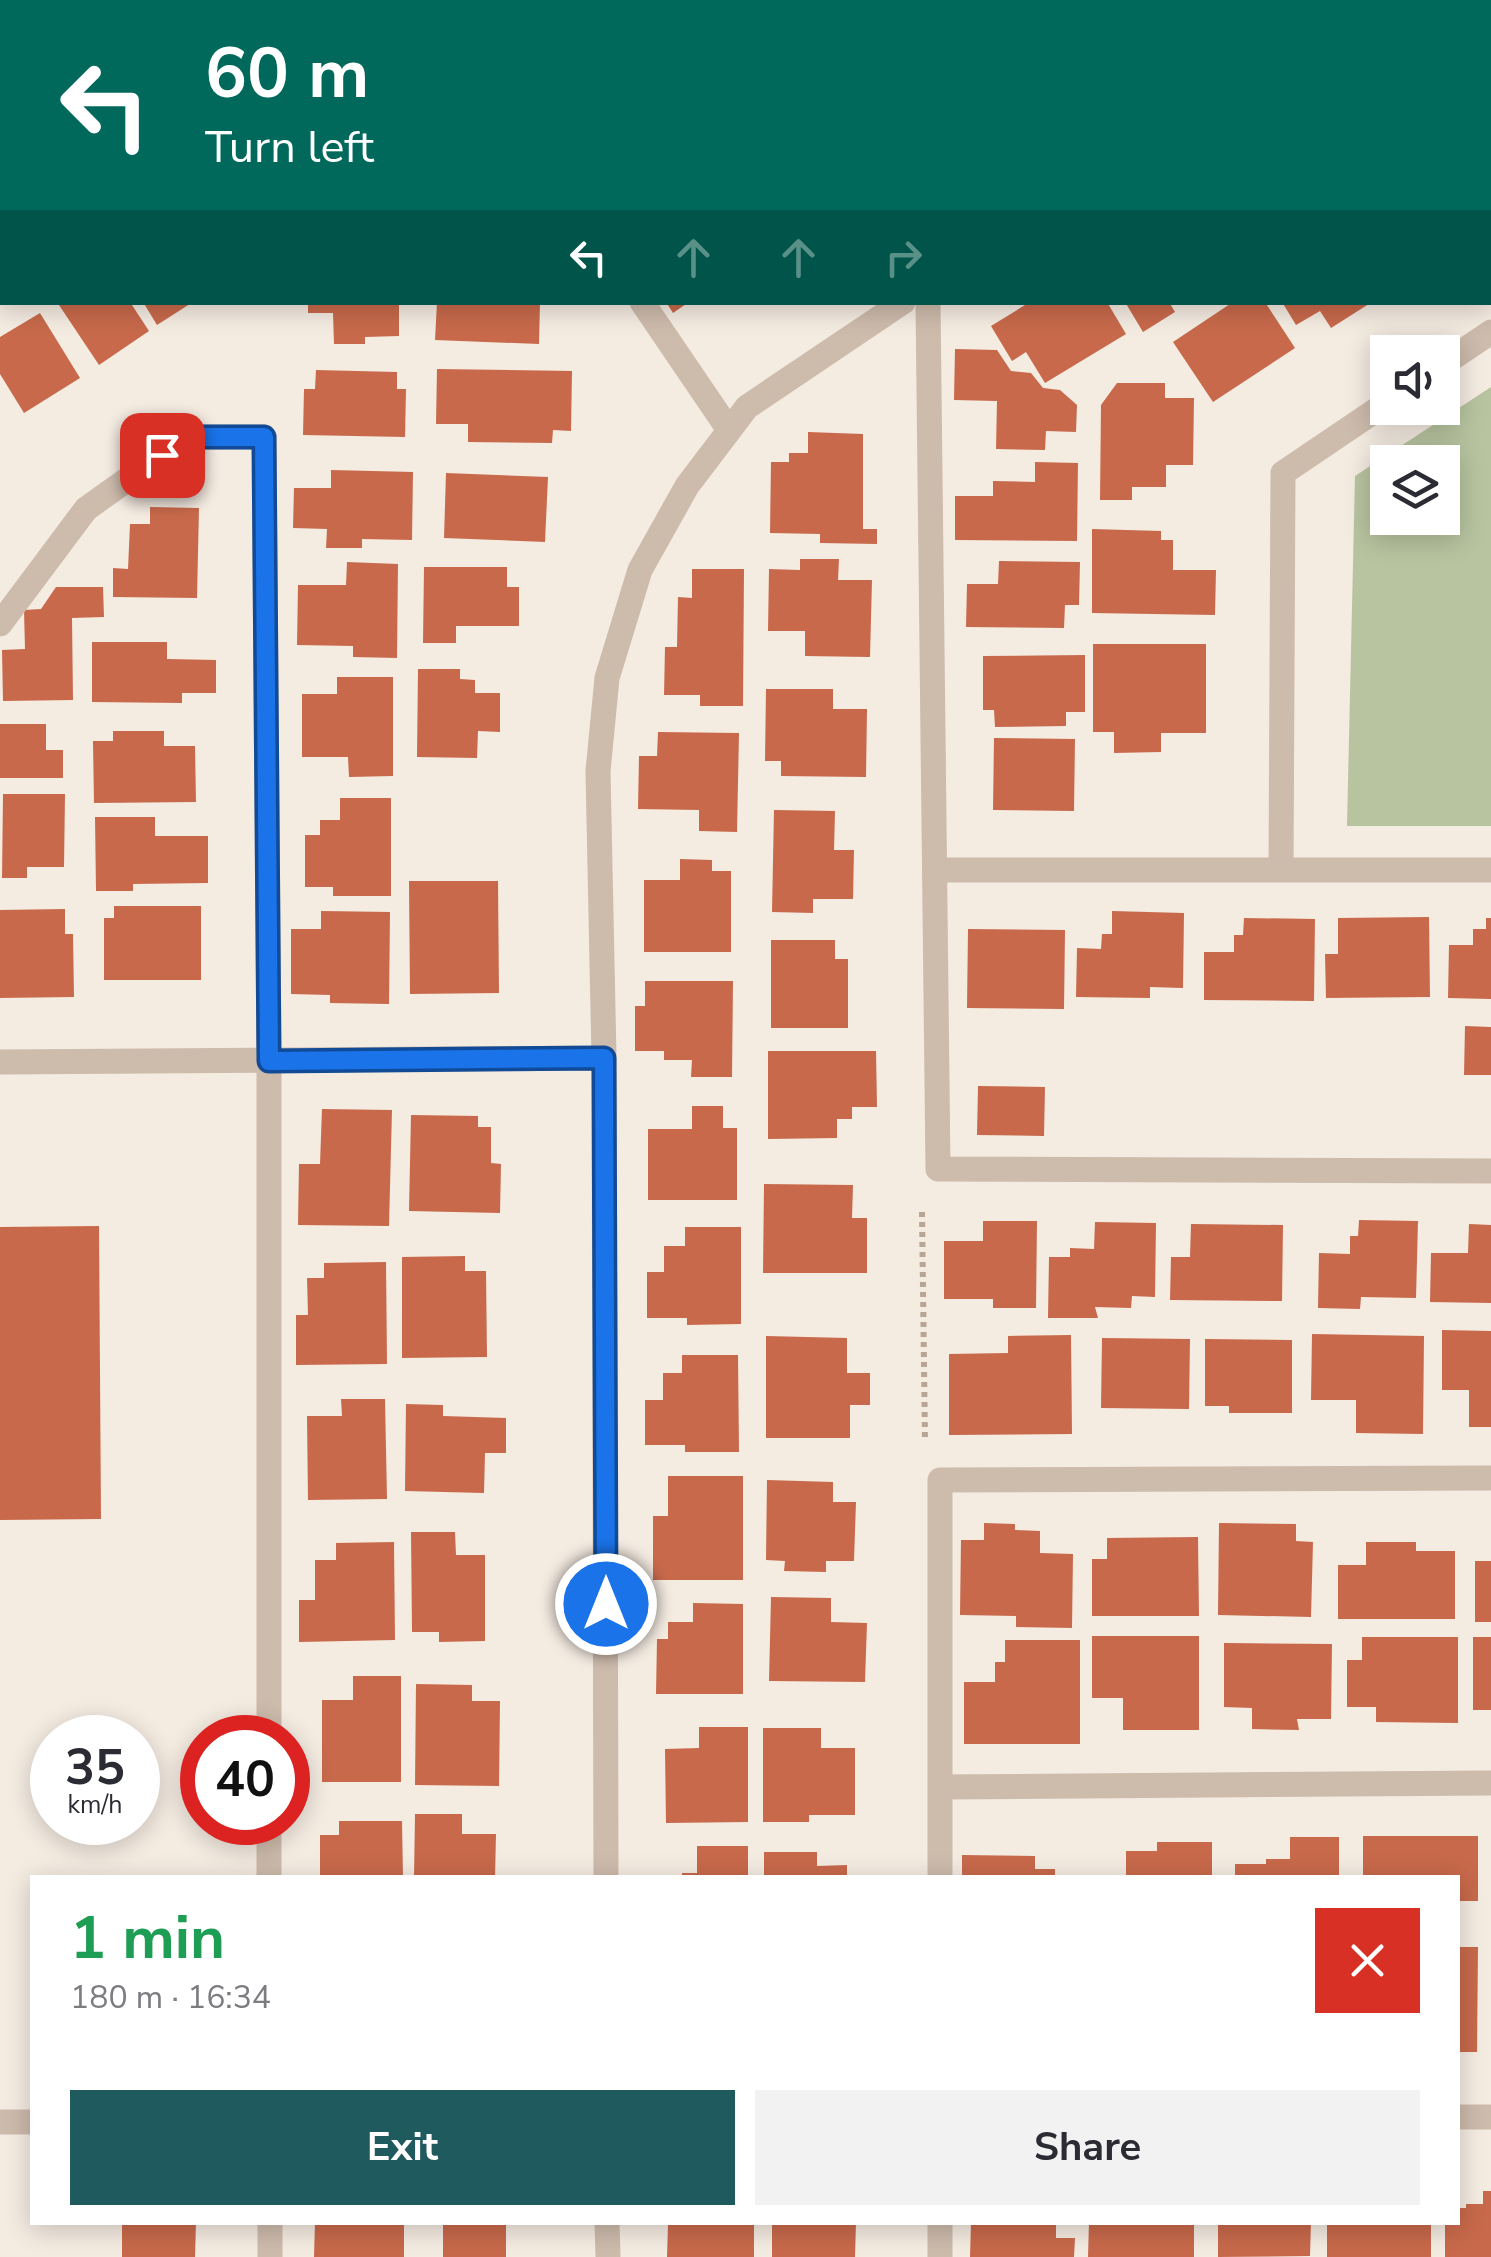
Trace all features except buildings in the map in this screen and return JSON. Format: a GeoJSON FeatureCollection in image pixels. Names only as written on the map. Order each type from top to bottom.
{"type":"FeatureCollection","features":[{"type":"Feature","properties":{"kind":"street"},"geometry":{"type":"LineString","coordinates":[[644,305],[729,430]]}},
{"type":"Feature","properties":{"kind":"street"},"geometry":{"type":"LineString","coordinates":[[606,1875],[604,1058],[598,770],[607,678],[640,570],[687,486],[729,430],[747,408],[899,305]]}},
{"type":"Feature","properties":{"kind":"street"},"geometry":{"type":"LineString","coordinates":[[928,305],[938,1169],[1491,1171]]}},
{"type":"Feature","properties":{"kind":"street"},"geometry":{"type":"LineString","coordinates":[[1460,353],[1491,332]]}},
{"type":"Feature","properties":{"kind":"street"},"geometry":{"type":"LineString","coordinates":[[1280,870],[1283,473],[1370,414]]}},
{"type":"Feature","properties":{"kind":"street"},"geometry":{"type":"LineString","coordinates":[[0,624],[86,510],[172,447],[187,437],[264,437],[269,1715]]}},
{"type":"Feature","properties":{"kind":"street"},"geometry":{"type":"LineString","coordinates":[[935,870],[1491,870]]}},
{"type":"Feature","properties":{"kind":"street"},"geometry":{"type":"LineString","coordinates":[[0,1062],[604,1058]]}},
{"type":"Feature","properties":{"kind":"street"},"geometry":{"type":"LineString","coordinates":[[940,1875],[940,1480],[1491,1478]]}},
{"type":"Feature","properties":{"kind":"street"},"geometry":{"type":"LineString","coordinates":[[940,1787],[1491,1782]]}},
{"type":"Feature","properties":{"kind":"street"},"geometry":{"type":"LineString","coordinates":[[269,1845],[269,1875]]}},
{"type":"Feature","properties":{"kind":"street"},"geometry":{"type":"LineString","coordinates":[[1460,2117],[1491,2117]]}},
{"type":"Feature","properties":{"kind":"street"},"geometry":{"type":"LineString","coordinates":[[0,2122],[30,2122]]}},
{"type":"Feature","properties":{"kind":"street"},"geometry":{"type":"LineString","coordinates":[[270,2225],[270,2257]]}},
{"type":"Feature","properties":{"kind":"street"},"geometry":{"type":"LineString","coordinates":[[608,2225],[608,2257]]}},
{"type":"Feature","properties":{"kind":"street"},"geometry":{"type":"LineString","coordinates":[[940,2225],[940,2257]]}},
{"type":"Feature","properties":{"kind":"path"},"geometry":{"type":"LineString","coordinates":[[938,1169],[922,1212],[925,1446],[940,1480]]}},
{"type":"Feature","properties":{"kind":"green space"},"geometry":{"type":"Polygon","coordinates":[[[1491,387],[1491,826],[1347,826],[1355,476],[1370,466],[1370,535],[1460,535],[1460,445],[1402,445],[1433,425],[1460,425],[1460,407],[1491,387]]]}},
{"type":"Feature","properties":{"kind":"route"},"geometry":{"type":"LineString","coordinates":[[162,455],[187,437],[264,437],[269,1061],[604,1058],[606,1604]]}}]}
